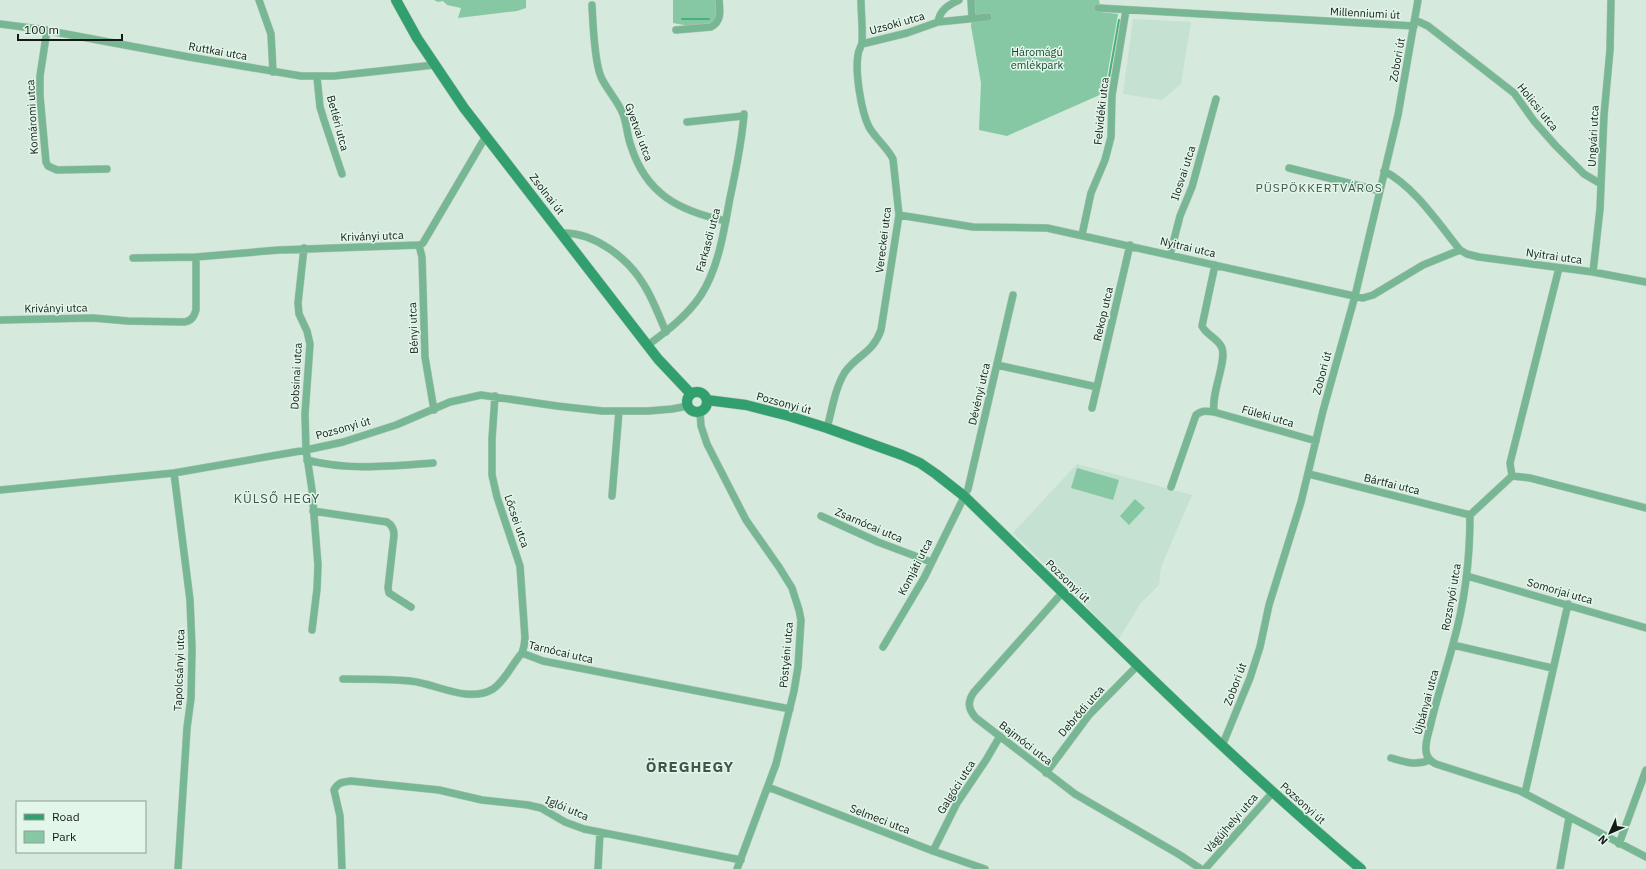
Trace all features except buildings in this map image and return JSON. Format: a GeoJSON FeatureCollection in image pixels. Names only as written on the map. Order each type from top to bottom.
{"type":"FeatureCollection","features":[{"type":"Feature","properties":{"kind":"street"},"geometry":{"type":"LineString","coordinates":[[259,0],[271,34],[273,72]]}},
{"type":"Feature","properties":{"kind":"street","name":"Zsolnai út"},"geometry":{"type":"LineString","coordinates":[[396,0],[434,65],[486,136],[665,368],[691,394]]}},
{"type":"Feature","properties":{"kind":"street"},"geometry":{"type":"LineString","coordinates":[[676,30],[711,27],[716,24],[719,20],[720,14],[719,0]]}},
{"type":"Feature","properties":{"kind":"street","name":"Vereckei utca"},"geometry":{"type":"LineString","coordinates":[[827,428],[835,397],[845,372],[874,344],[881,330],[899,215],[893,159],[889,151],[870,128],[858,83],[858,53],[862,44],[861,0]]}},
{"type":"Feature","properties":{"kind":"street","name":"Uzsoki utca"},"geometry":{"type":"LineString","coordinates":[[938,22],[942,11],[947,6],[959,0]]}},
{"type":"Feature","properties":{"kind":"street"},"geometry":{"type":"LineString","coordinates":[[971,0],[972,18]]}},
{"type":"Feature","properties":{"kind":"street","name":"Zobori út"},"geometry":{"type":"LineString","coordinates":[[1222,746],[1250,678],[1260,647],[1269,605],[1309,474],[1337,360],[1356,296],[1398,115],[1418,0]]}},
{"type":"Feature","properties":{"kind":"street","name":"Ungvári utca"},"geometry":{"type":"LineString","coordinates":[[1593,272],[1601,184],[1604,115],[1610,50],[1611,0]]}},
{"type":"Feature","properties":{"kind":"street","name":"Gyetvai utca"},"geometry":{"type":"LineString","coordinates":[[592,5],[593,31],[601,76],[622,112],[630,146],[641,169],[654,188],[677,206],[695,214],[726,221]]}},
{"type":"Feature","properties":{"kind":"street","name":"Millenniumi út"},"geometry":{"type":"LineString","coordinates":[[1098,8],[1415,23]]}},
{"type":"Feature","properties":{"kind":"street","name":"Felvidéki utca"},"geometry":{"type":"LineString","coordinates":[[1082,235],[1091,193],[1105,160],[1111,137],[1112,95],[1126,10]]}},
{"type":"Feature","properties":{"kind":"street","name":"Uzsoki utca"},"geometry":{"type":"LineString","coordinates":[[862,44],[907,33],[938,22],[988,16]]}},
{"type":"Feature","properties":{"kind":"street","name":"Holicsi utca"},"geometry":{"type":"LineString","coordinates":[[1415,23],[1428,26],[1514,93],[1534,121],[1556,146],[1584,174],[1601,184]]}},
{"type":"Feature","properties":{"kind":"street","name":"Ruttkai utca"},"geometry":{"type":"LineString","coordinates":[[0,24],[47,30],[273,72],[317,77],[434,65]]}},
{"type":"Feature","properties":{"kind":"street","name":"Komáromi utca"},"geometry":{"type":"LineString","coordinates":[[47,30],[42,61],[40,96],[46,162],[48,166],[57,170],[107,169]]}},
{"type":"Feature","properties":{"kind":"street","name":"Betléri utca"},"geometry":{"type":"LineString","coordinates":[[317,77],[324,120],[342,174]]}},
{"type":"Feature","properties":{"kind":"street","name":"Ilosvai utca"},"geometry":{"type":"LineString","coordinates":[[1170,255],[1180,216],[1192,187],[1216,99]]}},
{"type":"Feature","properties":{"kind":"street","name":"Farkasdi utca"},"geometry":{"type":"LineString","coordinates":[[648,345],[666,332],[692,306],[706,286],[715,263],[726,221],[740,149],[744,115],[687,122]]}},
{"type":"Feature","properties":{"kind":"street","name":"Kriványi utca"},"geometry":{"type":"LineString","coordinates":[[133,258],[196,257],[304,248],[419,245],[423,243],[486,136]]}},
{"type":"Feature","properties":{"kind":"street"},"geometry":{"type":"LineString","coordinates":[[1289,168],[1380,191]]}},
{"type":"Feature","properties":{"kind":"street","name":"Nyitrai utca"},"geometry":{"type":"LineString","coordinates":[[1384,171],[1403,184],[1421,203],[1460,250],[1467,254],[1479,257],[1593,272],[1646,282]]}},
{"type":"Feature","properties":{"kind":"street","name":"Nyitrai utca"},"geometry":{"type":"LineString","coordinates":[[899,215],[973,227],[1047,228],[1130,245],[1363,298],[1373,295],[1423,265],[1460,250]]}},
{"type":"Feature","properties":{"kind":"street"},"geometry":{"type":"LineString","coordinates":[[562,233],[580,235],[593,240],[607,248],[628,265],[644,285],[666,332]]}},
{"type":"Feature","properties":{"kind":"street","name":"Bényi utca"},"geometry":{"type":"LineString","coordinates":[[419,245],[422,257],[425,357],[434,410]]}},
{"type":"Feature","properties":{"kind":"street","name":"Rekop utca"},"geometry":{"type":"LineString","coordinates":[[1092,408],[1130,245]]}},
{"type":"Feature","properties":{"kind":"street","name":"Dobsinai utca"},"geometry":{"type":"LineString","coordinates":[[304,248],[298,303],[299,314],[307,332],[310,344],[305,414],[306,450],[312,490],[318,578],[312,630]]}},
{"type":"Feature","properties":{"kind":"street","name":"Kriványi utca"},"geometry":{"type":"LineString","coordinates":[[0,320],[93,318],[128,321],[185,322],[194,316],[196,310],[196,257]]}},
{"type":"Feature","properties":{"kind":"street"},"geometry":{"type":"LineString","coordinates":[[1214,412],[1214,398],[1223,355],[1219,343],[1207,333],[1202,326],[1215,265]]}},
{"type":"Feature","properties":{"kind":"street"},"geometry":{"type":"LineString","coordinates":[[1512,476],[1510,463],[1559,268]]}},
{"type":"Feature","properties":{"kind":"street","name":"Dévényi utca"},"geometry":{"type":"LineString","coordinates":[[964,496],[970,481],[1013,295]]}},
{"type":"Feature","properties":{"kind":"street"},"geometry":{"type":"LineString","coordinates":[[997,365],[1097,387]]}},
{"type":"Feature","properties":{"kind":"street"},"geometry":{"type":"LineString","coordinates":[[696,392],[702,393],[707,400],[706,406],[700,412],[693,411],[688,406],[687,399],[691,394],[696,392]]}},
{"type":"Feature","properties":{"kind":"street","name":"Pozsonyi út"},"geometry":{"type":"LineString","coordinates":[[0,490],[174,473],[306,450],[343,442],[396,425],[461,399],[481,395],[558,406],[619,412],[666,410],[688,406]]}},
{"type":"Feature","properties":{"kind":"street","name":"Lőcsei utca"},"geometry":{"type":"LineString","coordinates":[[495,396],[492,439],[492,475],[497,497],[520,566],[525,638],[522,653]]}},
{"type":"Feature","properties":{"kind":"street","name":"Pozsonyi út"},"geometry":{"type":"LineString","coordinates":[[707,400],[764,409],[827,428],[920,463],[945,480],[964,496],[1137,666],[1222,746],[1361,869]]}},
{"type":"Feature","properties":{"kind":"street"},"geometry":{"type":"LineString","coordinates":[[612,496],[619,412]]}},
{"type":"Feature","properties":{"kind":"street","name":"Pöstyéni utca"},"geometry":{"type":"LineString","coordinates":[[700,412],[701,426],[707,444],[737,505],[786,577],[792,588],[799,610],[800,632],[798,667],[790,709],[776,764],[737,869]]}},
{"type":"Feature","properties":{"kind":"street","name":"Füleki utca"},"geometry":{"type":"LineString","coordinates":[[1172,487],[1196,416],[1200,412],[1214,412],[1316,441]]}},
{"type":"Feature","properties":{"kind":"street"},"geometry":{"type":"LineString","coordinates":[[307,460],[347,467],[433,463]]}},
{"type":"Feature","properties":{"kind":"street","name":"Tapolcsányi utca"},"geometry":{"type":"LineString","coordinates":[[174,473],[190,600],[192,648],[191,698],[187,728],[178,869]]}},
{"type":"Feature","properties":{"kind":"street","name":"Bártfai utca"},"geometry":{"type":"LineString","coordinates":[[1309,474],[1470,515]]}},
{"type":"Feature","properties":{"kind":"street"},"geometry":{"type":"LineString","coordinates":[[1470,515],[1512,476],[1530,478],[1646,508]]}},
{"type":"Feature","properties":{"kind":"street","name":"Komjáti utca"},"geometry":{"type":"LineString","coordinates":[[883,647],[931,562],[964,496]]}},
{"type":"Feature","properties":{"kind":"street"},"geometry":{"type":"LineString","coordinates":[[313,511],[391,524],[394,529],[394,535],[388,588],[389,593],[411,607]]}},
{"type":"Feature","properties":{"kind":"street","name":"Rozsnyói utca"},"geometry":{"type":"LineString","coordinates":[[1470,515],[1470,540],[1467,576],[1453,645],[1552,668]]}},
{"type":"Feature","properties":{"kind":"street","name":"Zsarnócai utca"},"geometry":{"type":"LineString","coordinates":[[821,516],[878,542],[931,562]]}},
{"type":"Feature","properties":{"kind":"street","name":"Somorjai utca"},"geometry":{"type":"LineString","coordinates":[[1467,576],[1568,604],[1646,628]]}},
{"type":"Feature","properties":{"kind":"street","name":"Bajmóci utca"},"geometry":{"type":"LineString","coordinates":[[1062,593],[970,697],[968,703],[972,714],[1046,773],[1083,800],[1180,855],[1201,869]]}},
{"type":"Feature","properties":{"kind":"street"},"geometry":{"type":"LineString","coordinates":[[1525,793],[1552,668],[1568,604]]}},
{"type":"Feature","properties":{"kind":"street","name":"Újbányai utca"},"geometry":{"type":"LineString","coordinates":[[1430,760],[1425,750],[1438,692],[1453,645]]}},
{"type":"Feature","properties":{"kind":"street","name":"Tarnócai utca"},"geometry":{"type":"LineString","coordinates":[[343,678],[411,681],[453,692],[487,692],[499,684],[522,653],[543,661],[790,709]]}},
{"type":"Feature","properties":{"kind":"street","name":"Debrődi utca"},"geometry":{"type":"LineString","coordinates":[[1046,773],[1089,715],[1137,666]]}},
{"type":"Feature","properties":{"kind":"street","name":"Galgóci utca"},"geometry":{"type":"LineString","coordinates":[[933,851],[957,804],[1000,736]]}},
{"type":"Feature","properties":{"kind":"street"},"geometry":{"type":"LineString","coordinates":[[1391,758],[1417,764],[1430,760],[1436,764],[1525,793],[1646,857]]}},
{"type":"Feature","properties":{"kind":"street"},"geometry":{"type":"LineString","coordinates":[[1619,844],[1646,770]]}},
{"type":"Feature","properties":{"kind":"street","name":"Iglói utca"},"geometry":{"type":"LineString","coordinates":[[342,869],[340,816],[334,790],[337,784],[351,781],[439,790],[482,800],[528,805],[540,808],[573,825],[600,832],[741,860]]}},
{"type":"Feature","properties":{"kind":"street","name":"Selmeci utca"},"geometry":{"type":"LineString","coordinates":[[768,787],[933,851],[985,869]]}},
{"type":"Feature","properties":{"kind":"street","name":"Vágújhelyi utca"},"geometry":{"type":"LineString","coordinates":[[1205,869],[1273,792]]}},
{"type":"Feature","properties":{"kind":"street"},"geometry":{"type":"LineString","coordinates":[[1560,869],[1570,818]]}},
{"type":"Feature","properties":{"kind":"street"},"geometry":{"type":"LineString","coordinates":[[598,869],[600,832]]}},
{"type":"Feature","properties":{"kind":"shaded area"},"geometry":{"type":"Polygon","coordinates":[[[1133,19],[1191,22],[1181,84],[1162,100],[1123,94],[1133,19]]]}},
{"type":"Feature","properties":{"kind":"shaded area"},"geometry":{"type":"Polygon","coordinates":[[[1077,464],[1192,495],[1161,567],[1159,585],[1140,604],[1119,639],[1013,533],[1077,464]]]}},
{"type":"Feature","properties":{"kind":"green space"},"geometry":{"type":"Polygon","coordinates":[[[434,0],[526,0],[526,8],[517,11],[458,18],[461,8],[447,5],[443,1],[438,2],[434,0]]]}},
{"type":"Feature","properties":{"kind":"green space"},"geometry":{"type":"Polygon","coordinates":[[[673,0],[716,0],[717,14],[714,22],[694,26],[673,23],[673,0]]]}},
{"type":"Feature","properties":{"kind":"green space","name":"Háromágú emlékpark"},"geometry":{"type":"Polygon","coordinates":[[[974,0],[1099,0],[1101,12],[1118,14],[1104,93],[1007,136],[979,130],[981,83],[971,26],[974,0]]]}},
{"type":"Feature","properties":{"kind":"green space"},"geometry":{"type":"Polygon","coordinates":[[[1077,468],[1119,480],[1113,500],[1071,488],[1077,468]]]}},
{"type":"Feature","properties":{"kind":"green space"},"geometry":{"type":"Polygon","coordinates":[[[1135,499],[1145,508],[1129,525],[1120,516],[1135,499]]]}},
{"type":"Feature","properties":{"kind":"waterway"},"geometry":{"type":"LineString","coordinates":[[682,19],[709,19]]}},
{"type":"Feature","properties":{"kind":"waterway"},"geometry":{"type":"LineString","coordinates":[[1107,89],[1119,20]]}},
{"type":"Feature","properties":{"kind":"district","name":"PÜSPÖKKERTVÁROS"},"geometry":{"type":"Point","coordinates":[1319,188]}},
{"type":"Feature","properties":{"kind":"district","name":"KÜLSŐ HEGY"},"geometry":{"type":"Point","coordinates":[277,498]}},
{"type":"Feature","properties":{"kind":"district","name":"ÖREGHEGY"},"geometry":{"type":"Point","coordinates":[690,767]}}]}
